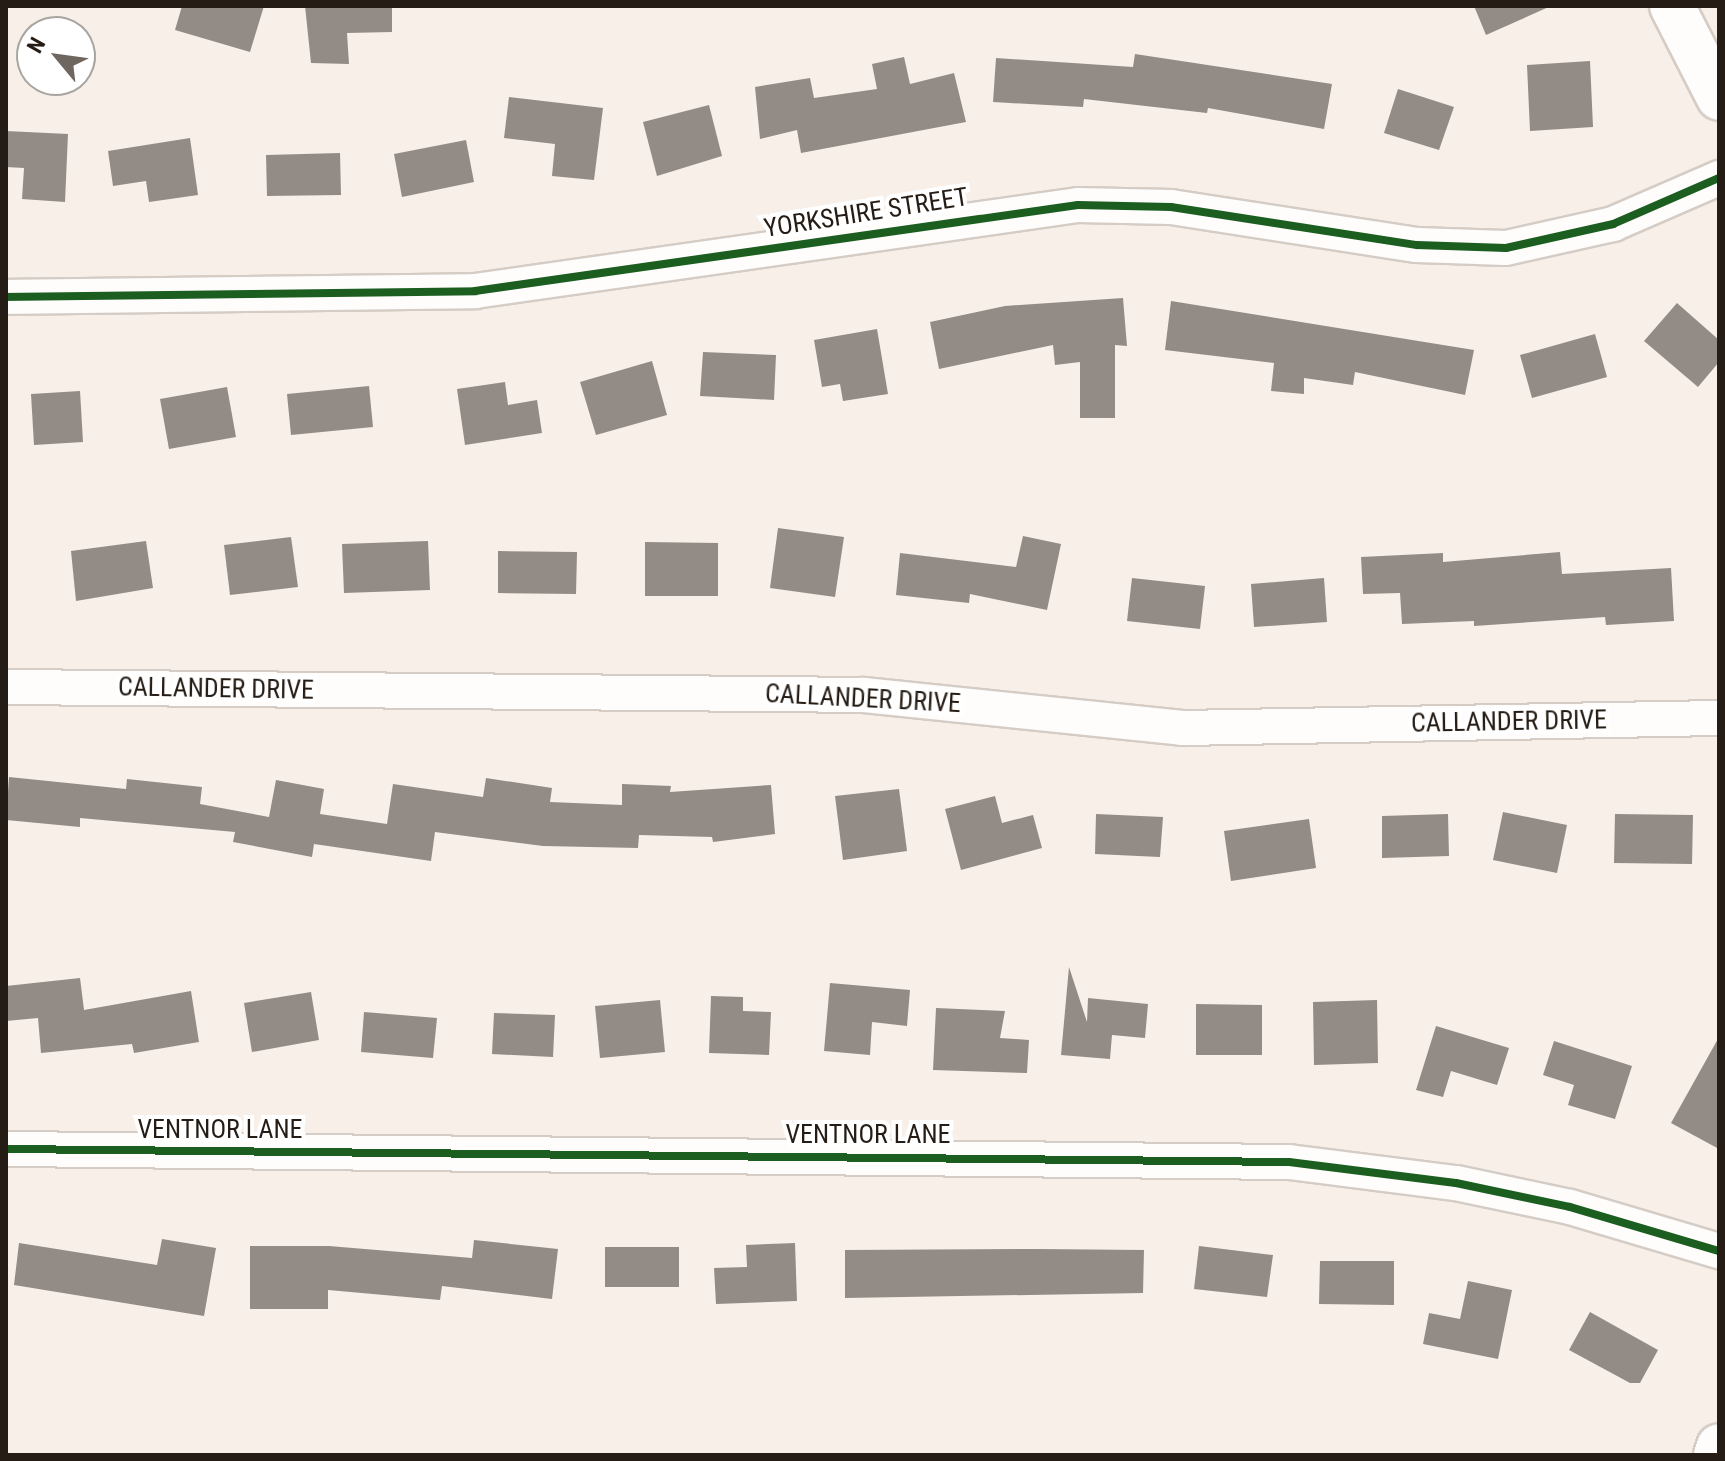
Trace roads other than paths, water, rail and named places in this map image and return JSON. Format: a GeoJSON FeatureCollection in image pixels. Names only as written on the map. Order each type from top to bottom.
{"type":"FeatureCollection","features":[{"type":"Feature","properties":{"kind":"street"},"geometry":{"type":"LineString","coordinates":[[1672,6],[1719,98]]}},
{"type":"Feature","properties":{"kind":"street","name":"YORKSHIRE STREET"},"geometry":{"type":"LineString","coordinates":[[6,297],[475,291],[1078,205],[1171,207],[1417,245],[1506,248],[1613,224],[1719,178]]}},
{"type":"Feature","properties":{"kind":"street","name":"CALLANDER DRIVE"},"geometry":{"type":"LineString","coordinates":[[6,687],[864,695],[1182,728],[1719,718]]}},
{"type":"Feature","properties":{"kind":"street","name":"VENTNOR LANE"},"geometry":{"type":"LineString","coordinates":[[6,1149],[1289,1162],[1456,1183],[1570,1207],[1719,1251]]}},
{"type":"Feature","properties":{"kind":"street"},"geometry":{"type":"LineString","coordinates":[[1716,1455],[1719,1446]]}}]}
